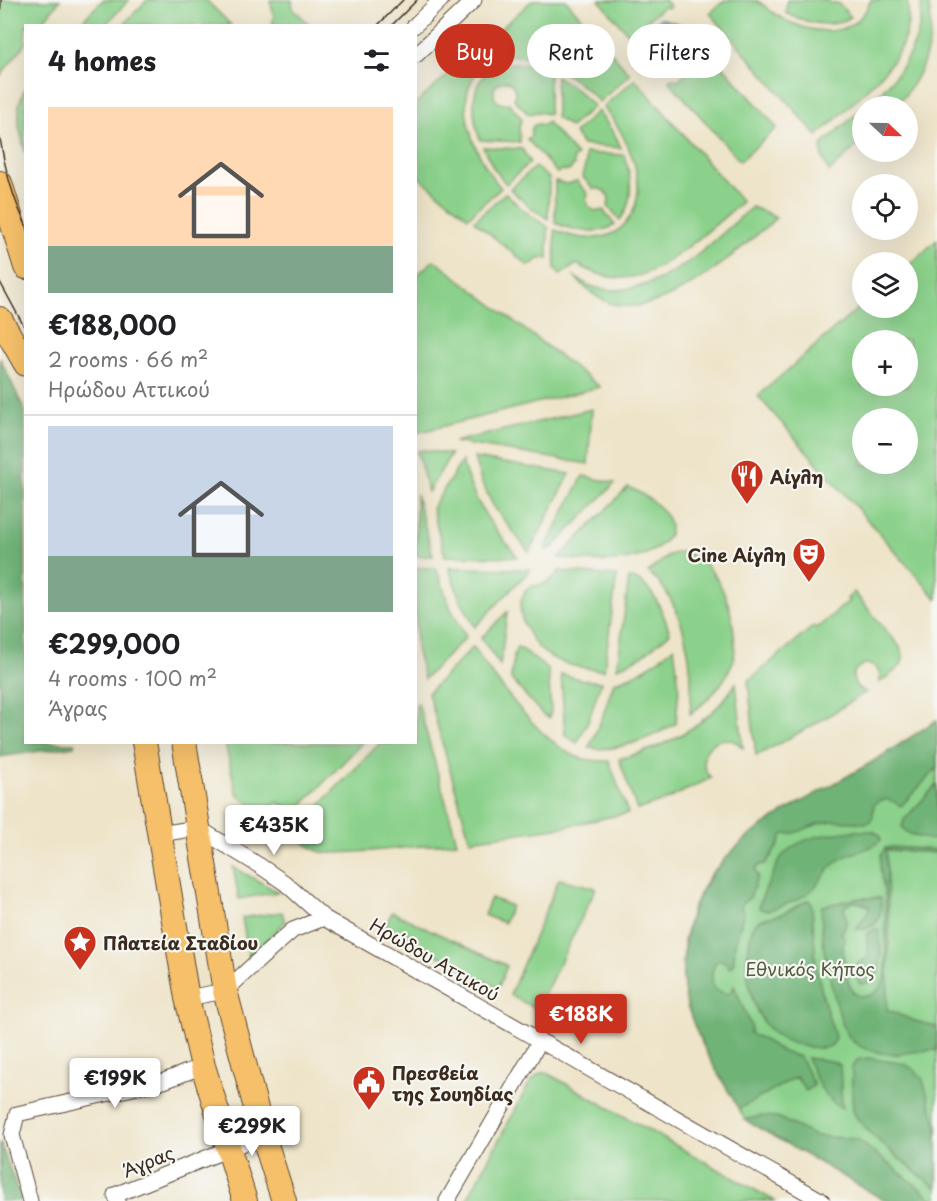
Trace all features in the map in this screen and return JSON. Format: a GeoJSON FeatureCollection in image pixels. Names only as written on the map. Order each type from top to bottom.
{"type":"FeatureCollection","features":[{"type":"Feature","properties":{"kind":"main road"},"geometry":{"type":"LineString","coordinates":[[0,183],[24,261]]}},
{"type":"Feature","properties":{"kind":"main road"},"geometry":{"type":"LineString","coordinates":[[0,319],[24,361]]}},
{"type":"Feature","properties":{"kind":"main road"},"geometry":{"type":"LineString","coordinates":[[144,744],[187,998],[203,1066],[245,1201]]}},
{"type":"Feature","properties":{"kind":"main road"},"geometry":{"type":"LineString","coordinates":[[184,744],[225,991],[262,1135],[284,1201]]}},
{"type":"Feature","properties":{"kind":"street"},"geometry":{"type":"LineString","coordinates":[[416,24],[441,0]]}},
{"type":"Feature","properties":{"kind":"street"},"geometry":{"type":"LineString","coordinates":[[417,54],[474,0]]}},
{"type":"Feature","properties":{"kind":"street"},"geometry":{"type":"LineString","coordinates":[[159,834],[198,828]]}},
{"type":"Feature","properties":{"kind":"street","name":"Ηρώδου Αττικού"},"geometry":{"type":"LineString","coordinates":[[198,828],[285,883],[324,918],[822,1201]]}},
{"type":"Feature","properties":{"kind":"street"},"geometry":{"type":"LineString","coordinates":[[187,998],[225,991],[293,930],[324,918]]}},
{"type":"Feature","properties":{"kind":"street"},"geometry":{"type":"LineString","coordinates":[[447,1201],[540,1041]]}},
{"type":"Feature","properties":{"kind":"street"},"geometry":{"type":"LineString","coordinates":[[30,1201],[12,1136],[17,1114],[164,1082],[203,1066]]}},
{"type":"Feature","properties":{"kind":"street","name":"Άγρας"},"geometry":{"type":"LineString","coordinates":[[116,1198],[262,1135]]}},
{"type":"Feature","properties":{"kind":"green space"},"geometry":{"type":"Polygon","coordinates":[[[1,0],[60,0],[41,24],[24,24],[24,45],[0,76],[1,0]]]}},
{"type":"Feature","properties":{"kind":"green space"},"geometry":{"type":"Polygon","coordinates":[[[103,0],[129,0],[106,24],[79,24],[103,0]]]}},
{"type":"Feature","properties":{"kind":"green space"},"geometry":{"type":"Polygon","coordinates":[[[147,0],[206,0],[230,24],[124,24],[147,0]]]}},
{"type":"Feature","properties":{"kind":"green space"},"geometry":{"type":"Polygon","coordinates":[[[270,0],[292,0],[293,9],[309,24],[272,24],[274,17],[270,0]]]}},
{"type":"Feature","properties":{"kind":"green space"},"geometry":{"type":"Polygon","coordinates":[[[533,0],[566,0],[587,24],[527,24],[527,57],[515,56],[515,24],[506,24],[533,0]]]}},
{"type":"Feature","properties":{"kind":"green space"},"geometry":{"type":"Polygon","coordinates":[[[599,0],[665,0],[670,6],[663,7],[643,24],[627,24],[627,32],[599,0]]]}},
{"type":"Feature","properties":{"kind":"green space"},"geometry":{"type":"Polygon","coordinates":[[[725,0],[757,1],[792,23],[805,28],[831,31],[854,22],[864,13],[871,0],[907,0],[908,16],[903,43],[888,66],[860,96],[852,96],[852,104],[817,136],[731,37],[731,24],[720,24],[710,13],[725,0]]]}},
{"type":"Feature","properties":{"kind":"green space"},"geometry":{"type":"Polygon","coordinates":[[[787,0],[826,0],[838,3],[851,17],[826,24],[802,20],[786,13],[787,0]]]}},
{"type":"Feature","properties":{"kind":"green space"},"geometry":{"type":"Polygon","coordinates":[[[921,0],[928,0],[931,30],[929,44],[914,83],[904,96],[877,96],[888,85],[906,59],[913,46],[921,16],[921,0]]]}},
{"type":"Feature","properties":{"kind":"green space"},"geometry":{"type":"Polygon","coordinates":[[[615,57],[627,71],[627,77],[599,102],[570,78],[615,78],[615,57]]]}},
{"type":"Feature","properties":{"kind":"green space"},"geometry":{"type":"Polygon","coordinates":[[[515,63],[527,65],[527,78],[549,78],[549,114],[538,112],[528,114],[514,99],[513,85],[510,82],[502,82],[494,88],[494,97],[500,103],[509,103],[522,119],[519,126],[520,142],[480,140],[476,127],[474,102],[483,78],[515,78],[515,63]]]}},
{"type":"Feature","properties":{"kind":"green space"},"geometry":{"type":"Polygon","coordinates":[[[731,75],[777,128],[740,161],[669,81],[680,78],[731,78],[731,75]]]}},
{"type":"Feature","properties":{"kind":"green space"},"geometry":{"type":"Polygon","coordinates":[[[444,78],[474,78],[467,95],[466,112],[469,129],[483,161],[501,188],[468,217],[417,176],[417,102],[444,78]]]}},
{"type":"Feature","properties":{"kind":"green space"},"geometry":{"type":"Polygon","coordinates":[[[556,78],[573,87],[594,106],[570,127],[556,117],[556,78]]]}},
{"type":"Feature","properties":{"kind":"green space"},"geometry":{"type":"Polygon","coordinates":[[[635,79],[742,202],[671,260],[646,273],[620,278],[592,272],[577,264],[560,275],[555,268],[555,230],[582,238],[609,235],[626,223],[636,204],[637,175],[633,159],[620,131],[603,107],[635,79]]]}},
{"type":"Feature","properties":{"kind":"green space"},"geometry":{"type":"Polygon","coordinates":[[[24,90],[24,148],[19,125],[19,104],[24,90]]]}},
{"type":"Feature","properties":{"kind":"green space"},"geometry":{"type":"Polygon","coordinates":[[[598,111],[621,148],[582,145],[574,133],[598,111]]]}},
{"type":"Feature","properties":{"kind":"green space"},"geometry":{"type":"Polygon","coordinates":[[[852,118],[852,150],[829,172],[821,146],[852,118]]]}},
{"type":"Feature","properties":{"kind":"green space"},"geometry":{"type":"Polygon","coordinates":[[[547,122],[577,156],[573,159],[574,165],[569,171],[561,170],[557,173],[527,139],[531,136],[534,125],[543,125],[547,122]]]}},
{"type":"Feature","properties":{"kind":"green space"},"geometry":{"type":"Polygon","coordinates":[[[483,147],[522,149],[530,162],[506,184],[493,167],[483,147]]]}},
{"type":"Feature","properties":{"kind":"green space"},"geometry":{"type":"Polygon","coordinates":[[[585,153],[624,155],[631,188],[628,204],[620,220],[608,206],[608,195],[601,189],[593,189],[582,176],[586,164],[585,153]]]}},
{"type":"Feature","properties":{"kind":"green space"},"geometry":{"type":"Polygon","coordinates":[[[535,167],[549,178],[548,219],[531,208],[510,189],[535,167]]]}},
{"type":"Feature","properties":{"kind":"green space"},"geometry":{"type":"Polygon","coordinates":[[[555,181],[567,184],[577,181],[588,194],[586,200],[588,205],[597,211],[603,210],[615,225],[600,230],[585,231],[555,223],[555,181]]]}},
{"type":"Feature","properties":{"kind":"green space"},"geometry":{"type":"Polygon","coordinates":[[[505,193],[527,213],[548,227],[548,259],[539,259],[529,266],[474,221],[505,193]]]}},
{"type":"Feature","properties":{"kind":"green space"},"geometry":{"type":"Polygon","coordinates":[[[752,207],[776,218],[705,276],[663,299],[642,305],[615,305],[595,295],[573,275],[587,285],[610,290],[636,287],[655,281],[673,272],[707,248],[752,207]]]}},
{"type":"Feature","properties":{"kind":"green space"},"geometry":{"type":"Polygon","coordinates":[[[937,240],[937,599],[758,396],[852,314],[852,318],[918,318],[918,257],[937,240]]]}},
{"type":"Feature","properties":{"kind":"green space"},"geometry":{"type":"Polygon","coordinates":[[[434,260],[600,387],[417,433],[417,275],[434,260]]]}},
{"type":"Feature","properties":{"kind":"green space"},"geometry":{"type":"Polygon","coordinates":[[[0,358],[24,409],[24,744],[75,744],[74,746],[0,757],[0,358]]]}},
{"type":"Feature","properties":{"kind":"green space"},"geometry":{"type":"Polygon","coordinates":[[[592,409],[588,464],[454,442],[592,409]]]}},
{"type":"Feature","properties":{"kind":"green space"},"geometry":{"type":"Polygon","coordinates":[[[417,451],[451,454],[428,492],[417,451]]]}},
{"type":"Feature","properties":{"kind":"green space"},"geometry":{"type":"Polygon","coordinates":[[[474,458],[570,474],[529,552],[494,507],[481,481],[474,458]]]}},
{"type":"Feature","properties":{"kind":"green space"},"geometry":{"type":"Polygon","coordinates":[[[462,461],[477,501],[518,557],[445,556],[432,508],[462,461]]]}},
{"type":"Feature","properties":{"kind":"green space"},"geometry":{"type":"Polygon","coordinates":[[[583,476],[615,483],[553,547],[546,550],[546,547],[583,476]]]}},
{"type":"Feature","properties":{"kind":"green space"},"geometry":{"type":"Polygon","coordinates":[[[628,487],[647,498],[669,521],[669,534],[662,544],[644,554],[624,560],[596,561],[559,558],[628,487]]]}},
{"type":"Feature","properties":{"kind":"green space"},"geometry":{"type":"Polygon","coordinates":[[[417,498],[433,556],[417,556],[417,498]]]}},
{"type":"Feature","properties":{"kind":"green space"},"geometry":{"type":"Polygon","coordinates":[[[679,552],[702,561],[719,582],[729,609],[735,648],[727,674],[711,696],[690,714],[691,677],[685,637],[671,601],[661,585],[648,572],[669,555],[679,552]]]}},
{"type":"Feature","properties":{"kind":"green space"},"geometry":{"type":"Polygon","coordinates":[[[417,568],[436,568],[450,607],[466,637],[424,679],[417,652],[417,568]]]}},
{"type":"Feature","properties":{"kind":"green space"},"geometry":{"type":"Polygon","coordinates":[[[449,568],[531,569],[475,627],[459,597],[449,568]]]}},
{"type":"Feature","properties":{"kind":"green space"},"geometry":{"type":"Polygon","coordinates":[[[559,571],[617,576],[604,670],[578,667],[561,662],[546,653],[530,637],[522,619],[520,609],[522,599],[530,586],[547,583],[559,571]]]}},
{"type":"Feature","properties":{"kind":"green space"},"geometry":{"type":"Polygon","coordinates":[[[629,578],[644,585],[656,600],[670,633],[642,656],[617,668],[629,578]]]}},
{"type":"Feature","properties":{"kind":"green space"},"geometry":{"type":"Polygon","coordinates":[[[854,592],[899,646],[903,658],[902,663],[880,682],[879,673],[875,667],[868,664],[859,667],[855,670],[853,678],[856,685],[866,692],[817,723],[756,756],[748,681],[814,626],[817,628],[849,601],[847,599],[854,592]]]}},
{"type":"Feature","properties":{"kind":"green space"},"geometry":{"type":"Polygon","coordinates":[[[508,611],[507,614],[500,665],[481,638],[508,611]]]}},
{"type":"Feature","properties":{"kind":"green space"},"geometry":{"type":"Polygon","coordinates":[[[473,647],[519,708],[548,738],[577,757],[609,761],[628,813],[563,827],[470,840],[428,693],[473,647]]]}},
{"type":"Feature","properties":{"kind":"green space"},"geometry":{"type":"Polygon","coordinates":[[[517,647],[548,669],[551,711],[549,718],[542,714],[511,679],[517,647]]]}},
{"type":"Feature","properties":{"kind":"green space"},"geometry":{"type":"Polygon","coordinates":[[[674,647],[679,687],[676,723],[634,743],[612,748],[589,748],[614,682],[638,673],[674,647]]]}},
{"type":"Feature","properties":{"kind":"green space"},"geometry":{"type":"Polygon","coordinates":[[[561,674],[601,682],[589,719],[577,743],[565,735],[561,674]]]}},
{"type":"Feature","properties":{"kind":"green space"},"geometry":{"type":"Polygon","coordinates":[[[736,683],[743,748],[734,741],[726,739],[710,745],[704,760],[705,769],[711,778],[666,800],[637,810],[619,759],[653,748],[685,732],[714,711],[736,683]]]}},
{"type":"Feature","properties":{"kind":"green space"},"geometry":{"type":"Polygon","coordinates":[[[418,703],[457,842],[336,853],[322,852],[308,845],[302,833],[307,818],[379,744],[417,744],[418,703]]]}},
{"type":"Feature","properties":{"kind":"green space","name":"Εθνικός Κήπος"},"geometry":{"type":"Polygon","coordinates":[[[937,720],[937,1201],[886,1201],[745,1120],[700,1038],[687,1006],[683,977],[684,940],[692,910],[710,875],[744,840],[775,818],[879,758],[937,720]]]}},
{"type":"Feature","properties":{"kind":"green space"},"geometry":{"type":"Polygon","coordinates":[[[937,720],[937,768],[901,806],[884,800],[874,805],[871,821],[865,823],[827,822],[785,834],[765,864],[757,867],[758,876],[750,897],[741,906],[744,912],[735,944],[734,961],[729,968],[726,962],[720,960],[716,962],[712,980],[716,990],[727,994],[734,986],[751,1026],[750,1033],[783,1052],[800,1057],[814,1085],[806,1091],[796,1077],[739,1109],[704,1047],[685,995],[684,953],[690,920],[702,891],[719,866],[740,844],[765,825],[792,807],[871,763],[937,720]]]}},
{"type":"Feature","properties":{"kind":"green space"},"geometry":{"type":"Polygon","coordinates":[[[225,744],[361,744],[295,812],[277,802],[264,813],[236,792],[225,744]]]}},
{"type":"Feature","properties":{"kind":"green space"},"geometry":{"type":"Polygon","coordinates":[[[937,784],[937,840],[909,833],[902,827],[904,820],[937,784]]]}},
{"type":"Feature","properties":{"kind":"green space"},"geometry":{"type":"Polygon","coordinates":[[[873,831],[880,835],[881,840],[877,844],[839,860],[811,891],[802,897],[769,910],[759,908],[762,896],[779,861],[792,847],[818,836],[873,831]]]}},
{"type":"Feature","properties":{"kind":"green space"},"geometry":{"type":"Polygon","coordinates":[[[885,848],[937,850],[937,853],[886,850],[889,936],[887,1010],[937,1027],[937,1050],[890,1054],[863,1048],[856,1044],[843,1027],[829,975],[822,933],[822,906],[859,898],[881,898],[881,911],[877,921],[869,928],[856,929],[866,915],[869,906],[855,902],[847,905],[844,908],[846,925],[841,934],[845,938],[843,944],[845,964],[853,992],[859,996],[871,995],[883,982],[886,975],[885,897],[880,866],[881,855],[885,848]]]}},
{"type":"Feature","properties":{"kind":"green space"},"geometry":{"type":"Polygon","coordinates":[[[233,867],[278,892],[239,899],[233,867]]]}},
{"type":"Feature","properties":{"kind":"green space"},"geometry":{"type":"Polygon","coordinates":[[[559,879],[596,888],[537,1010],[510,995],[559,879]]]}},
{"type":"Feature","properties":{"kind":"green space"},"geometry":{"type":"Polygon","coordinates":[[[491,898],[511,906],[504,923],[484,915],[491,898]]]}},
{"type":"Feature","properties":{"kind":"green space"},"geometry":{"type":"Polygon","coordinates":[[[808,900],[812,907],[816,966],[835,1037],[833,1044],[824,1048],[807,1047],[782,1039],[770,1030],[757,1011],[748,977],[749,943],[755,924],[808,900]]]}},
{"type":"Feature","properties":{"kind":"green space"},"geometry":{"type":"Polygon","coordinates":[[[282,912],[285,922],[249,958],[242,918],[282,912]]]}},
{"type":"Feature","properties":{"kind":"green space"},"geometry":{"type":"Polygon","coordinates":[[[392,912],[507,966],[498,988],[385,927],[392,912]]]}},
{"type":"Feature","properties":{"kind":"green space"},"geometry":{"type":"Polygon","coordinates":[[[876,929],[879,930],[881,947],[878,971],[875,978],[860,984],[856,964],[869,957],[866,934],[876,929]]]}},
{"type":"Feature","properties":{"kind":"green space"},"geometry":{"type":"Polygon","coordinates":[[[807,1058],[831,1061],[840,1065],[842,1108],[824,1093],[807,1058]]]}},
{"type":"Feature","properties":{"kind":"green space"},"geometry":{"type":"Polygon","coordinates":[[[868,1058],[905,1064],[916,1071],[923,1080],[937,1127],[937,1188],[879,1141],[854,1113],[852,1067],[857,1060],[868,1058]]]}},
{"type":"Feature","properties":{"kind":"green space"},"geometry":{"type":"Polygon","coordinates":[[[545,1072],[775,1201],[466,1201],[530,1082],[545,1072]]]}},
{"type":"Feature","properties":{"kind":"green space"},"geometry":{"type":"Polygon","coordinates":[[[760,1116],[777,1117],[815,1136],[857,1139],[936,1201],[886,1201],[745,1120],[760,1116]]]}},
{"type":"Feature","properties":{"kind":"green space"},"geometry":{"type":"Polygon","coordinates":[[[0,1142],[22,1201],[0,1201],[0,1142]]]}},
{"type":"Feature","properties":{"kind":"water"},"geometry":{"type":"Polygon","coordinates":[[[660,18],[680,24],[653,24],[660,18]]]}},
{"type":"Feature","properties":{"kind":"tram line"},"geometry":{"type":"LineString","coordinates":[[0,17],[1,0]]}},
{"type":"Feature","properties":{"kind":"tram line"},"geometry":{"type":"LineString","coordinates":[[379,24],[403,0]]}},
{"type":"Feature","properties":{"kind":"tram line"},"geometry":{"type":"LineString","coordinates":[[393,24],[417,0]]}},
{"type":"Feature","properties":{"kind":"tram line"},"geometry":{"type":"LineString","coordinates":[[0,138],[10,183],[24,220]]}},
{"type":"Feature","properties":{"kind":"tram line"},"geometry":{"type":"LineString","coordinates":[[0,282],[24,326]]}},
{"type":"Feature","properties":{"kind":"place","name":"Αίγλη"},"geometry":{"type":"Point","coordinates":[747,505]}},
{"type":"Feature","properties":{"kind":"place","name":"Cine Αίγλη"},"geometry":{"type":"Point","coordinates":[809,583]}},
{"type":"Feature","properties":{"kind":"place","name":"Πλατεία Σταδίου"},"geometry":{"type":"Point","coordinates":[80,971]}},
{"type":"Feature","properties":{"kind":"place","name":"Πρεσβεία της Σουηδίας"},"geometry":{"type":"Point","coordinates":[369,1111]}}]}
